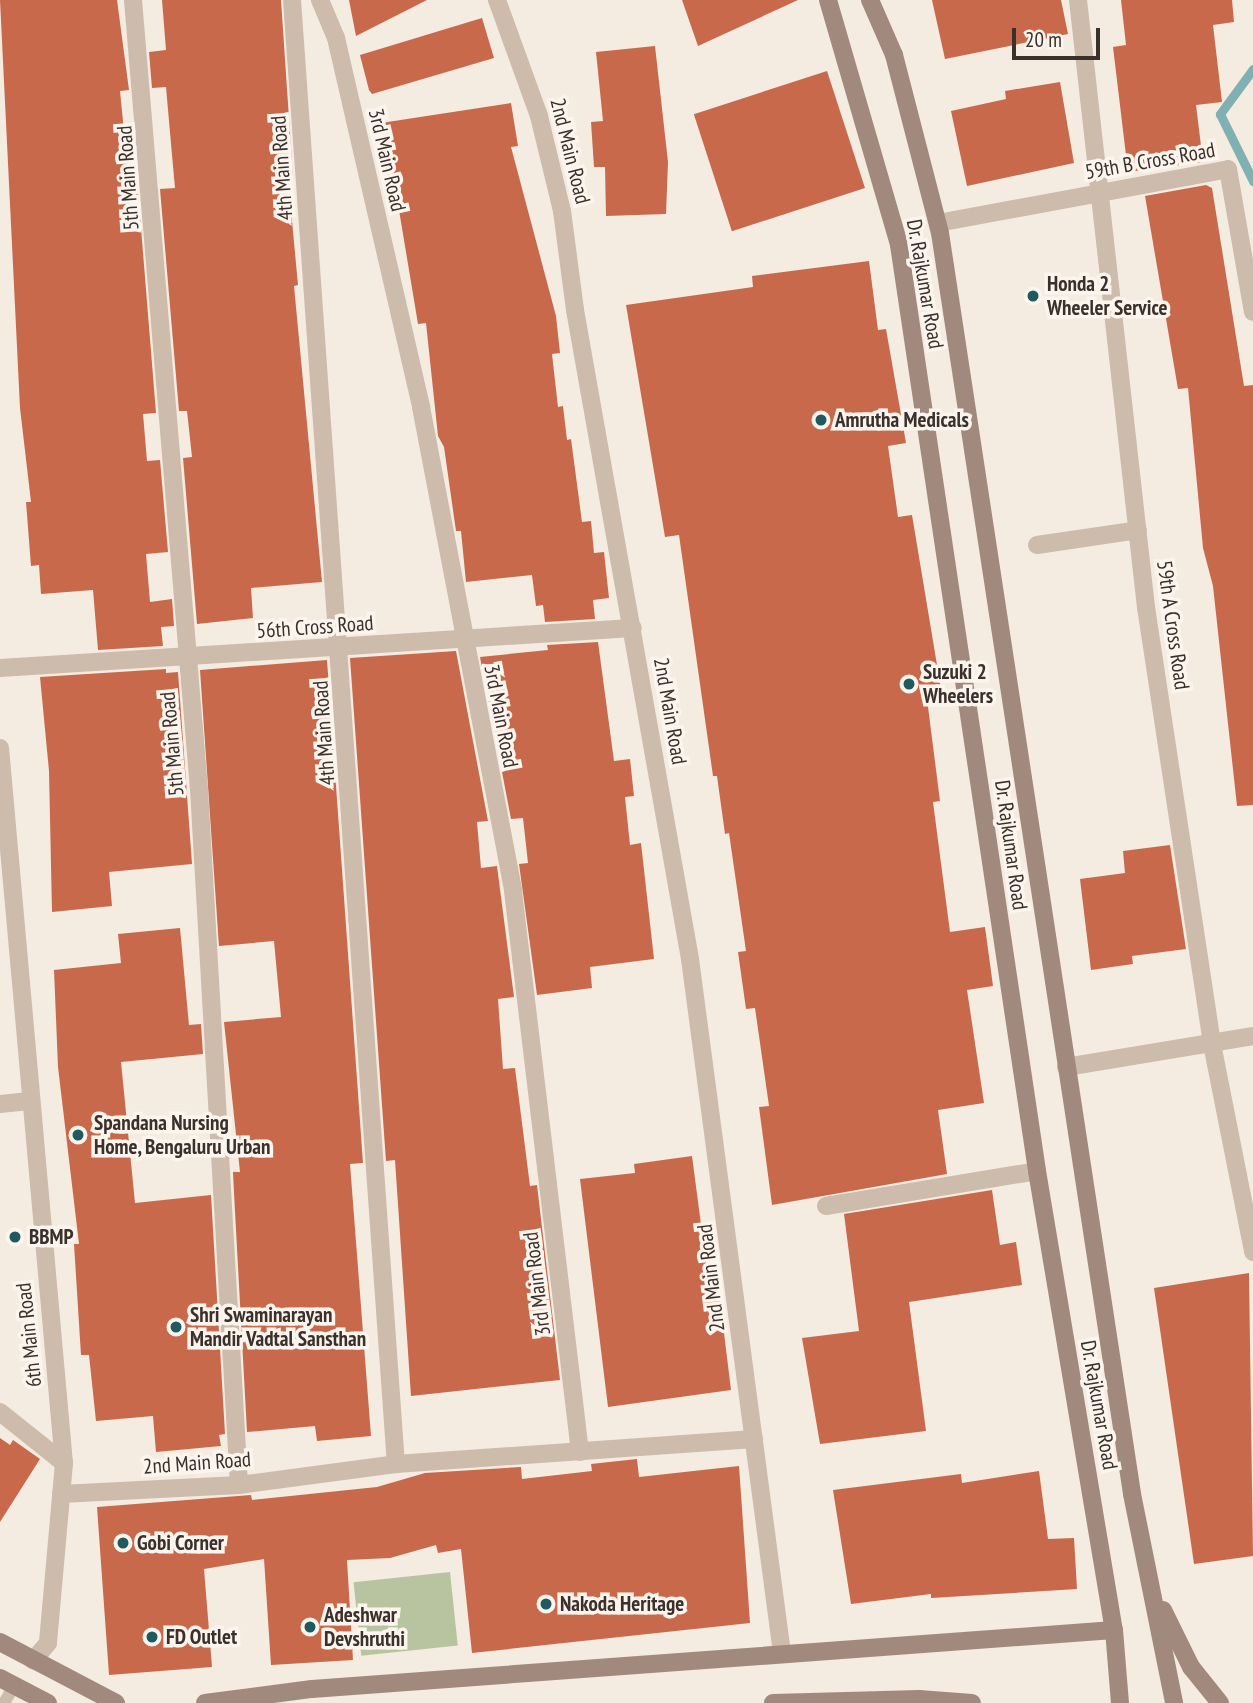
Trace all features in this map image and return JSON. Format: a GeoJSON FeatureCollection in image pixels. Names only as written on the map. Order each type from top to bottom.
{"type":"FeatureCollection","features":[{"type":"Feature","properties":{"kind":"main road","name":"Dr. Rajkumar Road"},"geometry":{"type":"LineString","coordinates":[[828,0],[899,245],[1037,1171],[1114,1630],[1120,1703]]}},
{"type":"Feature","properties":{"kind":"main road","name":"Dr. Rajkumar Road"},"geometry":{"type":"LineString","coordinates":[[870,0],[894,55],[938,222],[1132,1494],[1152,1588]]}},
{"type":"Feature","properties":{"kind":"main road"},"geometry":{"type":"LineString","coordinates":[[1152,1588],[1174,1703]]}},
{"type":"Feature","properties":{"kind":"main road"},"geometry":{"type":"LineString","coordinates":[[1152,1588],[1191,1667],[1220,1703]]}},
{"type":"Feature","properties":{"kind":"main road"},"geometry":{"type":"LineString","coordinates":[[205,1703],[312,1689],[1114,1630]]}},
{"type":"Feature","properties":{"kind":"main road"},"geometry":{"type":"LineString","coordinates":[[0,1642],[116,1703]]}},
{"type":"Feature","properties":{"kind":"main road"},"geometry":{"type":"LineString","coordinates":[[7,1682],[48,1703]]}},
{"type":"Feature","properties":{"kind":"main road"},"geometry":{"type":"LineString","coordinates":[[774,1703],[862,1699],[972,1703]]}},
{"type":"Feature","properties":{"kind":"street","name":"5th Main Road"},"geometry":{"type":"LineString","coordinates":[[133,0],[145,105],[199,789],[239,1485]]}},
{"type":"Feature","properties":{"kind":"street","name":"4th Main Road"},"geometry":{"type":"LineString","coordinates":[[292,0],[342,648],[396,1464]]}},
{"type":"Feature","properties":{"kind":"street","name":"3rd Main Road"},"geometry":{"type":"LineString","coordinates":[[320,0],[336,38],[421,407],[462,640],[513,891],[580,1452]]}},
{"type":"Feature","properties":{"kind":"street","name":"2nd Main Road"},"geometry":{"type":"LineString","coordinates":[[497,0],[539,116],[562,211],[575,310],[690,959],[782,1653]]}},
{"type":"Feature","properties":{"kind":"street","name":"59th A Cross Road"},"geometry":{"type":"LineString","coordinates":[[1078,0],[1146,607],[1212,1044],[1253,1252]]}},
{"type":"Feature","properties":{"kind":"street","name":"59th B Cross Road"},"geometry":{"type":"LineString","coordinates":[[938,222],[1227,169],[1253,312]]}},
{"type":"Feature","properties":{"kind":"street"},"geometry":{"type":"LineString","coordinates":[[1037,545],[1138,530]]}},
{"type":"Feature","properties":{"kind":"street","name":"56th Cross Road"},"geometry":{"type":"LineString","coordinates":[[0,668],[187,659],[633,628]]}},
{"type":"Feature","properties":{"kind":"street","name":"6th Main Road"},"geometry":{"type":"LineString","coordinates":[[0,748],[9,970],[29,1101],[64,1463],[48,1643],[33,1661]]}},
{"type":"Feature","properties":{"kind":"street"},"geometry":{"type":"LineString","coordinates":[[1066,1067],[1253,1036]]}},
{"type":"Feature","properties":{"kind":"street"},"geometry":{"type":"LineString","coordinates":[[0,1104],[29,1101]]}},
{"type":"Feature","properties":{"kind":"street"},"geometry":{"type":"LineString","coordinates":[[826,1206],[1037,1171]]}},
{"type":"Feature","properties":{"kind":"street"},"geometry":{"type":"LineString","coordinates":[[0,1412],[64,1463]]}},
{"type":"Feature","properties":{"kind":"street","name":"2nd Main Road"},"geometry":{"type":"LineString","coordinates":[[61,1494],[239,1485],[396,1464],[754,1439]]}},
{"type":"Feature","properties":{"kind":"lane"},"geometry":{"type":"LineString","coordinates":[[4,1703],[7,1682]]}},
{"type":"Feature","properties":{"kind":"green space"},"geometry":{"type":"Polygon","coordinates":[[[450,1572],[458,1646],[361,1656],[354,1582],[450,1572]]]}},
{"type":"Feature","properties":{"kind":"building"},"geometry":{"type":"Polygon","coordinates":[[[0,0],[117,0],[129,90],[120,91],[130,192],[138,191],[156,413],[143,414],[147,461],[160,460],[168,552],[146,554],[150,602],[172,599],[174,626],[161,627],[163,646],[98,650],[93,590],[41,594],[39,565],[31,566],[26,502],[31,502],[20,408],[0,0]]]}},
{"type":"Feature","properties":{"kind":"building"},"geometry":{"type":"Polygon","coordinates":[[[162,0],[281,0],[293,178],[288,178],[298,285],[294,286],[322,582],[251,588],[253,618],[197,624],[183,458],[192,457],[187,411],[179,411],[160,189],[175,188],[166,87],[152,88],[149,52],[166,50],[162,0]]]}},
{"type":"Feature","properties":{"kind":"building"},"geometry":{"type":"Polygon","coordinates":[[[349,0],[427,0],[356,36],[349,0]]]}},
{"type":"Feature","properties":{"kind":"building"},"geometry":{"type":"Polygon","coordinates":[[[682,0],[798,0],[698,46],[682,0]]]}},
{"type":"Feature","properties":{"kind":"building"},"geometry":{"type":"Polygon","coordinates":[[[932,0],[1061,0],[1068,34],[945,59],[932,0]]]}},
{"type":"Feature","properties":{"kind":"building"},"geometry":{"type":"Polygon","coordinates":[[[1121,0],[1232,0],[1234,22],[1213,25],[1222,102],[1196,105],[1203,162],[1128,172],[1113,47],[1126,45],[1121,0]]]}},
{"type":"Feature","properties":{"kind":"building"},"geometry":{"type":"Polygon","coordinates":[[[482,18],[494,58],[372,94],[369,90],[360,55],[482,18]]]}},
{"type":"Feature","properties":{"kind":"building"},"geometry":{"type":"Polygon","coordinates":[[[655,46],[668,162],[666,214],[606,216],[605,167],[594,167],[591,122],[603,121],[596,52],[655,46]]]}},
{"type":"Feature","properties":{"kind":"building"},"geometry":{"type":"Polygon","coordinates":[[[827,71],[865,188],[732,231],[694,114],[827,71]]]}},
{"type":"Feature","properties":{"kind":"building"},"geometry":{"type":"Polygon","coordinates":[[[1060,82],[1074,163],[967,186],[951,111],[1006,99],[1005,91],[1060,82]]]}},
{"type":"Feature","properties":{"kind":"building"},"geometry":{"type":"Polygon","coordinates":[[[511,103],[518,146],[511,147],[556,316],[560,353],[552,354],[558,407],[563,406],[567,440],[571,439],[582,522],[591,521],[594,553],[604,552],[609,598],[593,600],[595,619],[545,622],[543,605],[536,606],[532,575],[466,582],[461,531],[456,531],[444,447],[438,436],[426,323],[418,324],[398,204],[390,206],[381,123],[511,103]]]}},
{"type":"Feature","properties":{"kind":"building"},"geometry":{"type":"Polygon","coordinates":[[[1206,185],[1212,188],[1244,386],[1253,385],[1253,805],[1237,806],[1213,586],[1203,548],[1188,388],[1178,389],[1145,196],[1206,185]]]}},
{"type":"Feature","properties":{"kind":"building"},"geometry":{"type":"Polygon","coordinates":[[[869,261],[878,330],[886,329],[906,443],[888,446],[898,517],[912,515],[941,689],[926,691],[940,801],[933,802],[950,932],[985,927],[993,986],[967,990],[984,1103],[938,1110],[947,1174],[772,1205],[759,1107],[769,1106],[755,1008],[746,1009],[738,952],[746,951],[729,833],[725,834],[717,776],[713,776],[679,535],[665,537],[626,305],[753,287],[752,276],[869,261]]]}},
{"type":"Feature","properties":{"kind":"building"},"geometry":{"type":"Polygon","coordinates":[[[598,642],[614,761],[630,759],[634,796],[625,797],[630,845],[641,843],[654,959],[590,967],[592,988],[537,995],[519,864],[528,863],[523,818],[511,819],[480,657],[548,650],[547,645],[598,642]]]}},
{"type":"Feature","properties":{"kind":"building"},"geometry":{"type":"Polygon","coordinates":[[[456,651],[488,821],[477,822],[481,868],[497,866],[514,997],[498,999],[503,1069],[515,1068],[530,1186],[537,1185],[560,1380],[411,1396],[395,1160],[386,1161],[350,658],[456,651]]]}},
{"type":"Feature","properties":{"kind":"building"},"geometry":{"type":"Polygon","coordinates":[[[327,660],[363,1163],[350,1164],[371,1436],[317,1441],[315,1426],[247,1432],[233,1172],[240,1172],[224,1022],[281,1017],[274,941],[219,946],[200,670],[327,660]]]}},
{"type":"Feature","properties":{"kind":"building"},"geometry":{"type":"Polygon","coordinates":[[[166,669],[166,673],[178,672],[192,864],[109,872],[112,906],[52,912],[49,771],[40,677],[166,669]]]}},
{"type":"Feature","properties":{"kind":"building"},"geometry":{"type":"Polygon","coordinates":[[[1170,845],[1186,949],[1132,956],[1133,964],[1091,970],[1080,879],[1125,873],[1123,851],[1170,845]]]}},
{"type":"Feature","properties":{"kind":"building"},"geometry":{"type":"Polygon","coordinates":[[[180,928],[189,1025],[201,1024],[203,1054],[121,1062],[135,1203],[211,1195],[225,1434],[219,1435],[221,1446],[156,1452],[153,1416],[96,1421],[89,1355],[81,1355],[74,1244],[79,1244],[58,1067],[54,970],[121,963],[118,934],[180,928]]]}},
{"type":"Feature","properties":{"kind":"building"},"geometry":{"type":"Polygon","coordinates":[[[692,1156],[709,1285],[718,1284],[731,1390],[608,1407],[580,1179],[635,1173],[634,1164],[692,1156]]]}},
{"type":"Feature","properties":{"kind":"building"},"geometry":{"type":"Polygon","coordinates":[[[992,1190],[1000,1245],[1016,1242],[1022,1285],[909,1302],[926,1431],[820,1444],[802,1338],[859,1331],[844,1214],[992,1190]]]}},
{"type":"Feature","properties":{"kind":"building"},"geometry":{"type":"Polygon","coordinates":[[[1249,1273],[1253,1556],[1194,1564],[1154,1288],[1249,1273]]]}},
{"type":"Feature","properties":{"kind":"building"},"geometry":{"type":"Polygon","coordinates":[[[0,1438],[10,1445],[13,1440],[40,1459],[0,1522],[0,1438]]]}},
{"type":"Feature","properties":{"kind":"building"},"geometry":{"type":"Polygon","coordinates":[[[637,1459],[639,1477],[739,1466],[750,1623],[472,1653],[461,1549],[438,1553],[436,1545],[390,1558],[347,1560],[353,1660],[271,1665],[264,1559],[204,1569],[212,1667],[109,1675],[97,1507],[251,1495],[252,1500],[377,1487],[425,1473],[521,1467],[522,1479],[592,1471],[591,1464],[637,1459]]]}},
{"type":"Feature","properties":{"kind":"building"},"geometry":{"type":"Polygon","coordinates":[[[1039,1471],[1048,1539],[1074,1538],[1077,1589],[931,1598],[931,1594],[851,1604],[833,1490],[961,1474],[962,1483],[1039,1471]]]}},
{"type":"Feature","properties":{"kind":"waterway"},"geometry":{"type":"LineString","coordinates":[[1253,69],[1220,114],[1253,181]]}},
{"type":"Feature","properties":{"kind":"place","name":"Honda 2 Wheeler Service"},"geometry":{"type":"Point","coordinates":[1033,296]}},
{"type":"Feature","properties":{"kind":"place","name":"Amrutha Medicals"},"geometry":{"type":"Point","coordinates":[821,420]}},
{"type":"Feature","properties":{"kind":"place","name":"Suzuki 2 Wheelers"},"geometry":{"type":"Point","coordinates":[909,684]}},
{"type":"Feature","properties":{"kind":"place","name":"Spandana Nursing Home, Bengaluru Urban"},"geometry":{"type":"Point","coordinates":[78,1135]}},
{"type":"Feature","properties":{"kind":"place","name":"BBMP"},"geometry":{"type":"Point","coordinates":[15,1237]}},
{"type":"Feature","properties":{"kind":"place","name":"Shri Swaminarayan Mandir Vadtal Sansthan"},"geometry":{"type":"Point","coordinates":[176,1327]}},
{"type":"Feature","properties":{"kind":"place","name":"Gobi Corner"},"geometry":{"type":"Point","coordinates":[123,1543]}},
{"type":"Feature","properties":{"kind":"place","name":"Nakoda Heritage"},"geometry":{"type":"Point","coordinates":[546,1604]}},
{"type":"Feature","properties":{"kind":"place","name":"Adeshwar Devshruthi"},"geometry":{"type":"Point","coordinates":[310,1627]}},
{"type":"Feature","properties":{"kind":"place","name":"FD Outlet"},"geometry":{"type":"Point","coordinates":[152,1637]}}]}
